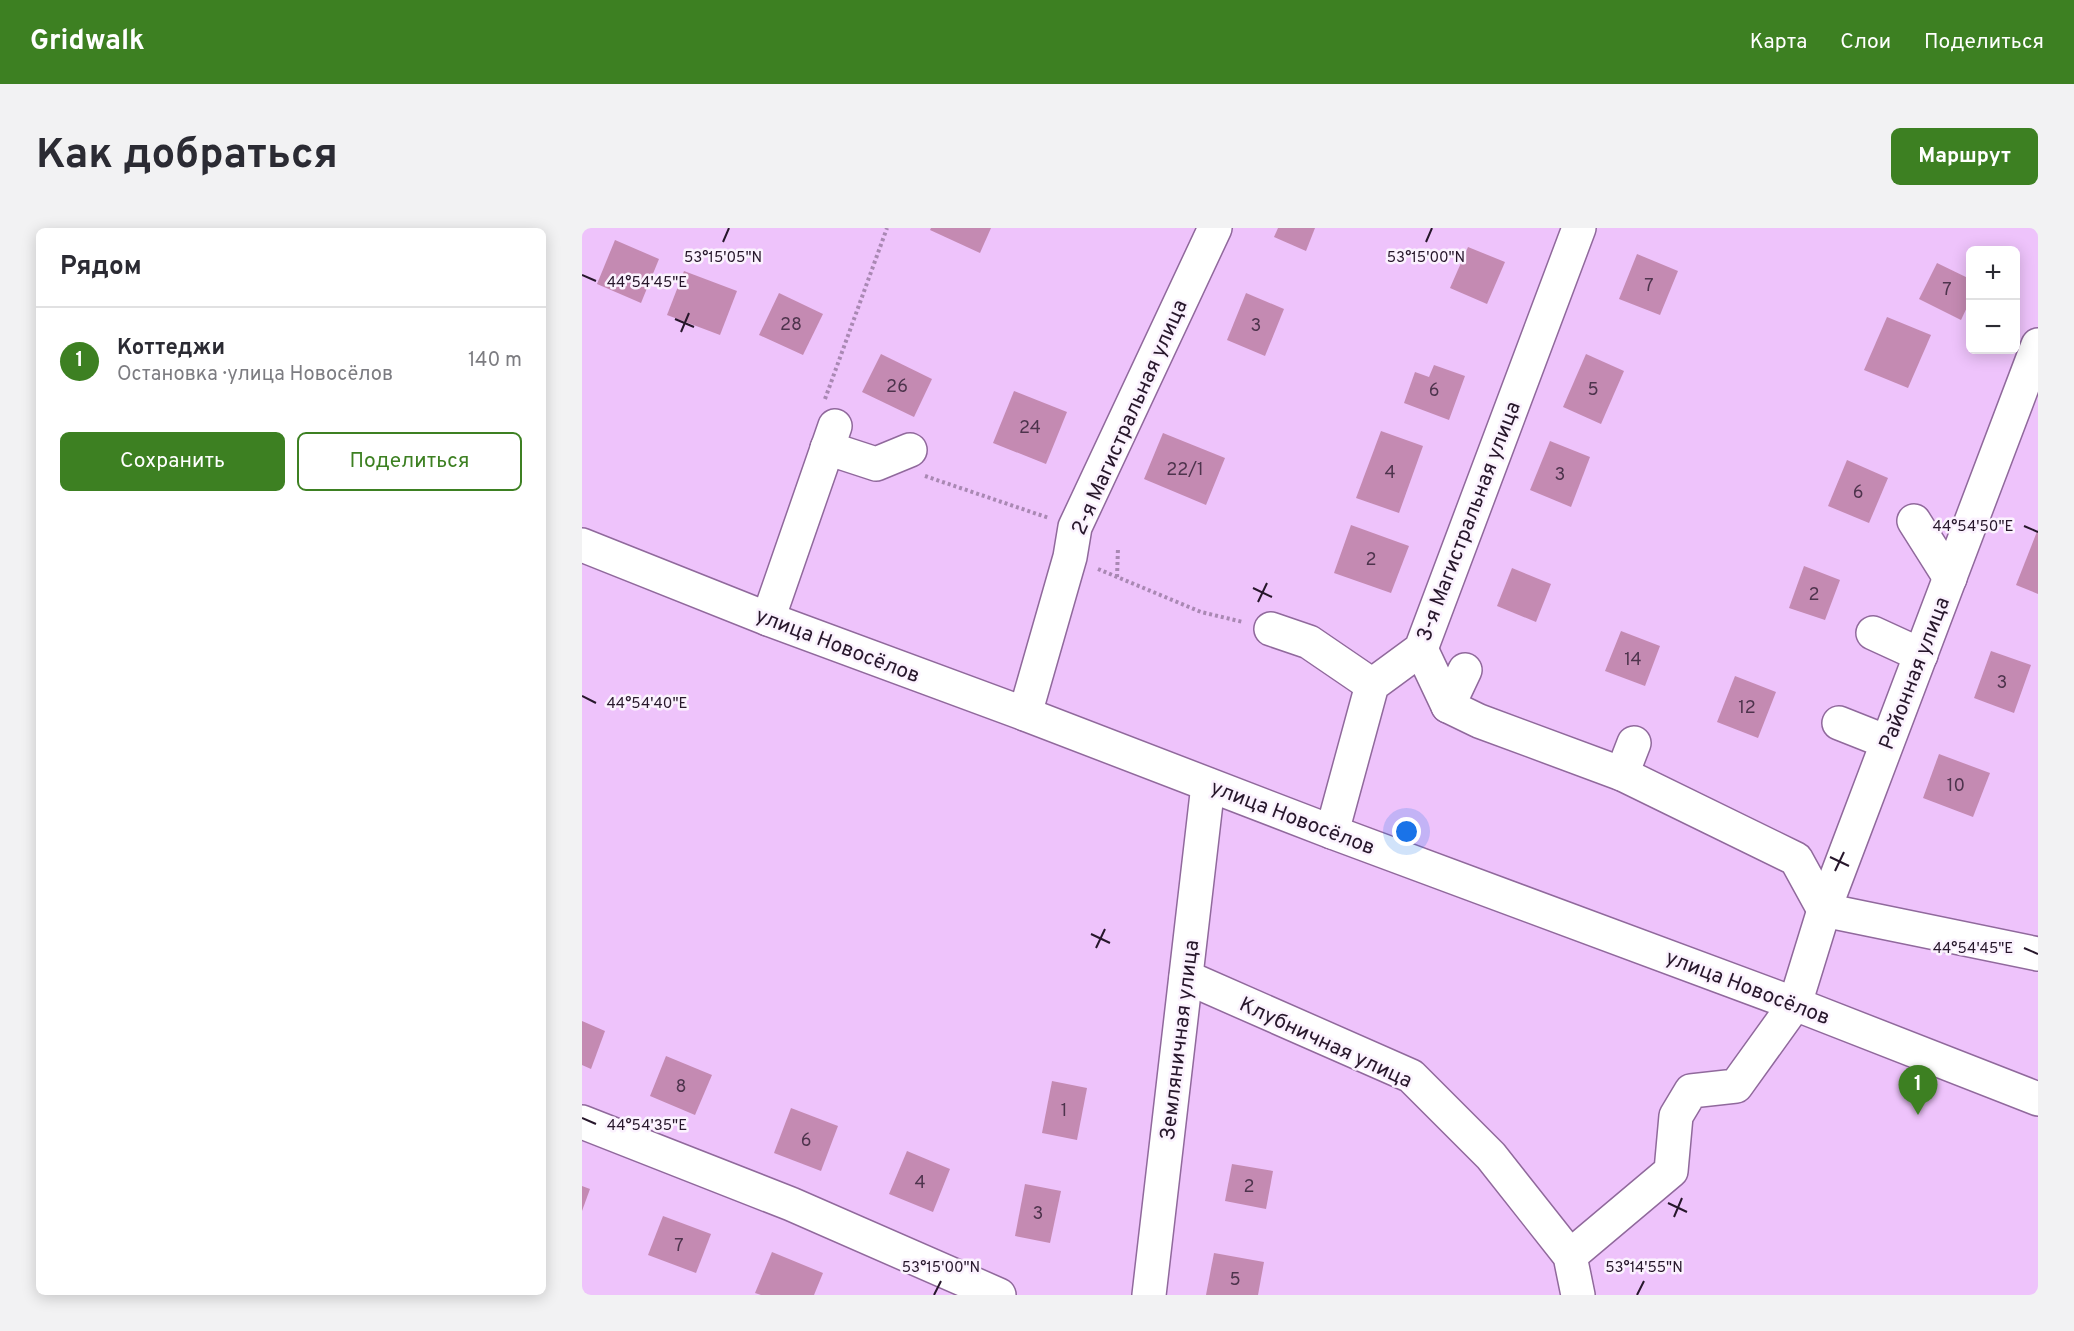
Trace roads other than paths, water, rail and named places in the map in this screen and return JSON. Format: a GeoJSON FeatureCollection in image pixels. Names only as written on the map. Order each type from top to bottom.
{"type":"FeatureCollection","features":[{"type":"Feature","properties":{"kind":"street","name":"2-я Магистральная улица"},"geometry":{"type":"LineString","coordinates":[[1025,714],[1072,542],[1215,228]]}},
{"type":"Feature","properties":{"kind":"street","name":"3-я Магистральная улица"},"geometry":{"type":"LineString","coordinates":[[1372,685],[1421,649],[1579,228]]}},
{"type":"Feature","properties":{"kind":"street","name":"Районная улица"},"geometry":{"type":"LineString","coordinates":[[1570,1256],[1671,1171],[1676,1116],[1691,1091],[1736,1086],[1795,1004],[1824,910],[2038,345]]}},
{"type":"Feature","properties":{"kind":"street"},"geometry":{"type":"LineString","coordinates":[[768,619],[831,437],[876,464],[910,450]]}},
{"type":"Feature","properties":{"kind":"street"},"geometry":{"type":"LineString","coordinates":[[1914,520],[1950,578]]}},
{"type":"Feature","properties":{"kind":"street","name":"улица Новосёлов"},"geometry":{"type":"LineString","coordinates":[[582,545],[768,619],[1795,1004],[2038,1099]]}},
{"type":"Feature","properties":{"kind":"street"},"geometry":{"type":"LineString","coordinates":[[1271,629],[1309,642],[1372,685],[1332,832]]}},
{"type":"Feature","properties":{"kind":"street"},"geometry":{"type":"LineString","coordinates":[[1873,633],[1921,655]]}},
{"type":"Feature","properties":{"kind":"street"},"geometry":{"type":"LineString","coordinates":[[1421,649],[1448,706],[1479,721],[1622,774],[1796,860],[1824,910],[2038,954]]}},
{"type":"Feature","properties":{"kind":"street"},"geometry":{"type":"LineString","coordinates":[[1448,706],[1465,670]]}},
{"type":"Feature","properties":{"kind":"street"},"geometry":{"type":"LineString","coordinates":[[1839,723],[1887,742]]}},
{"type":"Feature","properties":{"kind":"street"},"geometry":{"type":"LineString","coordinates":[[1622,774],[1634,742]]}},
{"type":"Feature","properties":{"kind":"street","name":"Земляничная улица"},"geometry":{"type":"LineString","coordinates":[[1149,1295],[1208,785]]}},
{"type":"Feature","properties":{"kind":"street","name":"Клубничная улица"},"geometry":{"type":"LineString","coordinates":[[1186,977],[1411,1076],[1491,1156],[1570,1256],[1578,1295]]}},
{"type":"Feature","properties":{"kind":"street"},"geometry":{"type":"LineString","coordinates":[[582,1122],[791,1204],[999,1295]]}},
{"type":"Feature","properties":{"kind":"place","name":"Коттеджи"},"geometry":{"type":"Point","coordinates":[1918,1115]}}]}
